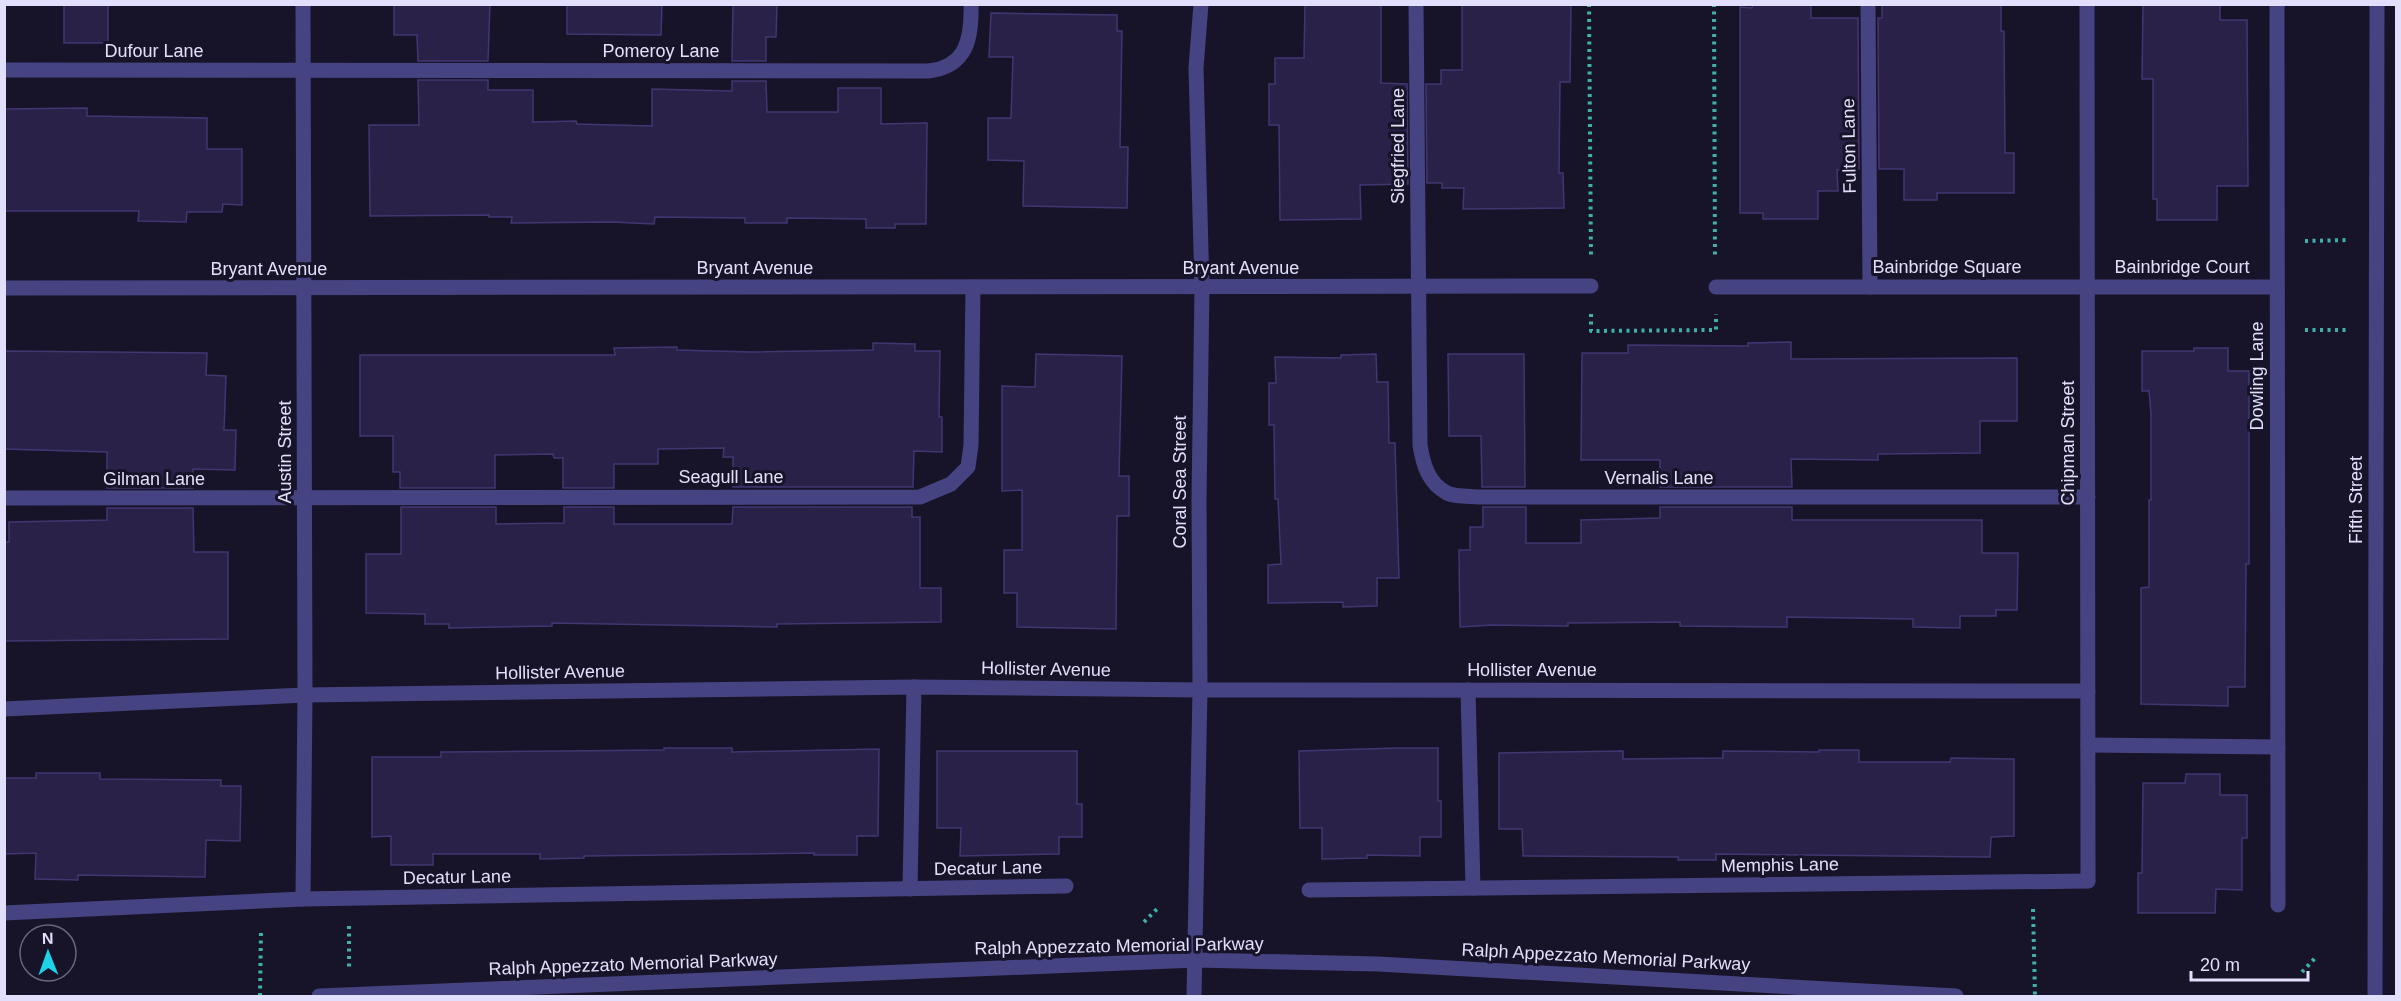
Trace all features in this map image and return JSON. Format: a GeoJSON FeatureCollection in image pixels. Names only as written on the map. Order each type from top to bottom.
{"type":"FeatureCollection","features":[{"type":"Feature","properties":{"kind":"street","name":"Austin Street"},"geometry":{"type":"LineString","coordinates":[[303,4],[305,695],[303,899]]}},
{"type":"Feature","properties":{"kind":"street","name":"Pomeroy Lane"},"geometry":{"type":"LineString","coordinates":[[303,71],[936,70],[944,69],[960,58],[969,39],[971,4]]}},
{"type":"Feature","properties":{"kind":"street","name":"Coral Sea Street"},"geometry":{"type":"LineString","coordinates":[[1194,996],[1200,690],[1199,499],[1202,287],[1196,68],[1201,4]]}},
{"type":"Feature","properties":{"kind":"street","name":"Siegfried Lane"},"geometry":{"type":"LineString","coordinates":[[1416,4],[1418,287]]}},
{"type":"Feature","properties":{"kind":"street","name":"Fulton Lane"},"geometry":{"type":"LineString","coordinates":[[1868,4],[1870,287]]}},
{"type":"Feature","properties":{"kind":"street","name":"Chipman Street"},"geometry":{"type":"LineString","coordinates":[[2087,4],[2088,881]]}},
{"type":"Feature","properties":{"kind":"street","name":"Dowling Lane"},"geometry":{"type":"LineString","coordinates":[[2277,4],[2278,905]]}},
{"type":"Feature","properties":{"kind":"street","name":"Fifth Street"},"geometry":{"type":"LineString","coordinates":[[2374,996],[2377,4]]}},
{"type":"Feature","properties":{"kind":"street","name":"Dufour Lane"},"geometry":{"type":"LineString","coordinates":[[4,70],[303,71]]}},
{"type":"Feature","properties":{"kind":"street","name":"Bryant Avenue"},"geometry":{"type":"LineString","coordinates":[[4,288],[1591,286]]}},
{"type":"Feature","properties":{"kind":"street","name":"Bainbridge Square"},"geometry":{"type":"LineString","coordinates":[[1716,287],[2088,286]]}},
{"type":"Feature","properties":{"kind":"street","name":"Bainbridge Court"},"geometry":{"type":"LineString","coordinates":[[2088,286],[2276,287]]}},
{"type":"Feature","properties":{"kind":"street","name":"Seagull Lane"},"geometry":{"type":"LineString","coordinates":[[304,498],[920,497],[951,484],[968,467],[971,444],[973,287]]}},
{"type":"Feature","properties":{"kind":"street","name":"Vernalis Lane"},"geometry":{"type":"LineString","coordinates":[[1418,287],[1420,445],[1423,465],[1431,479],[1448,494],[1480,497],[2088,497]]}},
{"type":"Feature","properties":{"kind":"street","name":"Gilman Lane"},"geometry":{"type":"LineString","coordinates":[[4,498],[304,498]]}},
{"type":"Feature","properties":{"kind":"street","name":"Hollister Avenue"},"geometry":{"type":"LineString","coordinates":[[4,709],[305,695],[914,687],[1200,690],[2088,691]]}},
{"type":"Feature","properties":{"kind":"street","name":"Decatur Lane"},"geometry":{"type":"LineString","coordinates":[[910,889],[914,687]]}},
{"type":"Feature","properties":{"kind":"street"},"geometry":{"type":"LineString","coordinates":[[1468,690],[1473,888]]}},
{"type":"Feature","properties":{"kind":"street"},"geometry":{"type":"LineString","coordinates":[[2088,745],[2278,747]]}},
{"type":"Feature","properties":{"kind":"street","name":"Memphis Lane"},"geometry":{"type":"LineString","coordinates":[[1310,890],[2088,881]]}},
{"type":"Feature","properties":{"kind":"street","name":"Decatur Lane"},"geometry":{"type":"LineString","coordinates":[[4,913],[303,899],[1066,886]]}},
{"type":"Feature","properties":{"kind":"street","name":"Ralph Appezzato Memorial Parkway"},"geometry":{"type":"LineString","coordinates":[[319,996],[1196,960],[1378,964],[1956,996]]}},
{"type":"Feature","properties":{"kind":"path"},"geometry":{"type":"LineString","coordinates":[[1589,4],[1591,330],[1716,330],[1714,4]]}},
{"type":"Feature","properties":{"kind":"path"},"geometry":{"type":"LineString","coordinates":[[2277,242],[2377,240]]}},
{"type":"Feature","properties":{"kind":"path"},"geometry":{"type":"LineString","coordinates":[[2277,330],[2377,330]]}},
{"type":"Feature","properties":{"kind":"path"},"geometry":{"type":"LineString","coordinates":[[2033,882],[2035,996]]}},
{"type":"Feature","properties":{"kind":"path"},"geometry":{"type":"LineString","coordinates":[[349,899],[350,995]]}},
{"type":"Feature","properties":{"kind":"path"},"geometry":{"type":"LineString","coordinates":[[260,996],[261,902]]}},
{"type":"Feature","properties":{"kind":"path"},"geometry":{"type":"LineString","coordinates":[[1144,922],[1159,907]]}},
{"type":"Feature","properties":{"kind":"path"},"geometry":{"type":"LineString","coordinates":[[2302,972],[2317,956]]}},
{"type":"Feature","properties":{"kind":"building"},"geometry":{"type":"Polygon","coordinates":[[[64,4],[108,4],[108,43],[64,43],[64,4]]]}},
{"type":"Feature","properties":{"kind":"building"},"geometry":{"type":"Polygon","coordinates":[[[394,4],[490,4],[488,61],[418,61],[417,35],[394,35],[394,4]]]}},
{"type":"Feature","properties":{"kind":"building"},"geometry":{"type":"Polygon","coordinates":[[[567,4],[662,4],[661,35],[567,34],[567,4]]]}},
{"type":"Feature","properties":{"kind":"building"},"geometry":{"type":"Polygon","coordinates":[[[733,4],[777,4],[776,37],[766,37],[766,61],[732,61],[733,4]]]}},
{"type":"Feature","properties":{"kind":"building"},"geometry":{"type":"Polygon","coordinates":[[[1305,4],[1381,4],[1381,83],[1407,84],[1408,184],[1360,185],[1361,219],[1280,220],[1279,125],[1269,125],[1269,84],[1275,84],[1275,58],[1304,58],[1305,4]]]}},
{"type":"Feature","properties":{"kind":"building"},"geometry":{"type":"Polygon","coordinates":[[[1462,4],[1571,4],[1570,82],[1560,82],[1559,173],[1563,173],[1564,208],[1463,209],[1464,188],[1442,188],[1442,183],[1427,183],[1426,84],[1441,84],[1441,70],[1462,70],[1462,4]]]}},
{"type":"Feature","properties":{"kind":"building"},"geometry":{"type":"Polygon","coordinates":[[[1753,4],[1811,4],[1811,18],[1858,18],[1859,169],[1837,170],[1838,191],[1818,191],[1818,219],[1763,219],[1763,213],[1740,213],[1740,7],[1752,8],[1753,4]]]}},
{"type":"Feature","properties":{"kind":"building"},"geometry":{"type":"Polygon","coordinates":[[[1882,4],[2001,4],[2001,31],[2004,31],[2005,153],[2014,153],[2014,193],[1937,193],[1937,200],[1904,200],[1904,169],[1879,169],[1878,18],[1882,18],[1882,4]]]}},
{"type":"Feature","properties":{"kind":"building"},"geometry":{"type":"Polygon","coordinates":[[[2143,4],[2220,4],[2220,20],[2247,20],[2248,186],[2217,186],[2217,220],[2157,220],[2157,199],[2153,199],[2153,79],[2142,79],[2143,4]]]}},
{"type":"Feature","properties":{"kind":"building"},"geometry":{"type":"Polygon","coordinates":[[[991,13],[1117,15],[1117,31],[1122,31],[1120,147],[1128,147],[1127,208],[1023,206],[1024,161],[988,160],[988,118],[1011,118],[1013,57],[989,57],[991,13]]]}},
{"type":"Feature","properties":{"kind":"building"},"geometry":{"type":"Polygon","coordinates":[[[418,80],[488,80],[488,90],[533,90],[533,122],[576,121],[577,124],[652,126],[652,89],[732,91],[732,81],[766,81],[767,112],[838,112],[838,88],[881,88],[881,124],[927,123],[926,224],[895,224],[895,228],[866,228],[866,219],[787,218],[787,223],[745,223],[745,218],[655,217],[654,224],[511,223],[512,217],[489,217],[489,215],[370,216],[369,125],[419,125],[418,80]]]}},
{"type":"Feature","properties":{"kind":"building"},"geometry":{"type":"Polygon","coordinates":[[[87,108],[87,116],[207,118],[207,149],[242,149],[242,205],[223,204],[222,212],[187,212],[186,222],[138,221],[139,211],[4,211],[4,109],[87,108]]]}},
{"type":"Feature","properties":{"kind":"building"},"geometry":{"type":"Polygon","coordinates":[[[1791,342],[1791,359],[2017,358],[2017,421],[1980,421],[1980,453],[1878,454],[1878,460],[1791,459],[1792,487],[1660,487],[1660,460],[1581,460],[1582,353],[1628,353],[1628,345],[1748,346],[1748,343],[1791,342]]]}},
{"type":"Feature","properties":{"kind":"building"},"geometry":{"type":"Polygon","coordinates":[[[873,343],[915,344],[915,351],[940,351],[939,417],[942,417],[942,452],[914,451],[913,487],[733,487],[733,457],[723,457],[724,448],[658,449],[658,464],[614,464],[614,488],[563,488],[563,458],[554,458],[553,454],[495,455],[495,488],[400,488],[400,472],[393,472],[393,436],[360,436],[360,355],[615,355],[614,348],[677,347],[677,350],[751,352],[873,350],[873,343]]]}},
{"type":"Feature","properties":{"kind":"building"},"geometry":{"type":"Polygon","coordinates":[[[2194,348],[2228,348],[2228,371],[2249,371],[2249,564],[2246,564],[2245,687],[2228,687],[2228,706],[2141,704],[2141,588],[2149,587],[2149,500],[2151,500],[2151,414],[2149,391],[2142,391],[2142,351],[2194,351],[2194,348]]]}},
{"type":"Feature","properties":{"kind":"building"},"geometry":{"type":"Polygon","coordinates":[[[4,351],[207,353],[206,375],[226,376],[224,430],[236,430],[235,470],[193,469],[193,488],[107,488],[107,452],[4,449],[4,351]]]}},
{"type":"Feature","properties":{"kind":"building"},"geometry":{"type":"Polygon","coordinates":[[[1036,354],[1122,356],[1119,476],[1129,476],[1129,516],[1117,516],[1116,629],[1017,627],[1017,593],[1004,593],[1004,550],[1022,550],[1022,490],[1002,491],[1002,386],[1035,387],[1036,354]]]}},
{"type":"Feature","properties":{"kind":"building"},"geometry":{"type":"Polygon","coordinates":[[[1376,354],[1377,382],[1388,382],[1389,443],[1395,443],[1399,578],[1377,578],[1377,606],[1343,607],[1343,602],[1268,603],[1268,565],[1281,564],[1278,499],[1275,499],[1274,425],[1269,425],[1269,383],[1276,383],[1275,357],[1341,358],[1341,355],[1376,354]]]}},
{"type":"Feature","properties":{"kind":"building"},"geometry":{"type":"Polygon","coordinates":[[[1448,354],[1524,354],[1525,487],[1482,487],[1481,436],[1449,436],[1448,354]]]}},
{"type":"Feature","properties":{"kind":"building"},"geometry":{"type":"Polygon","coordinates":[[[401,507],[496,507],[496,524],[564,523],[564,507],[614,507],[614,524],[732,524],[733,507],[912,507],[912,517],[920,517],[920,588],[941,588],[941,622],[777,624],[777,627],[552,623],[552,626],[449,628],[449,624],[425,624],[425,614],[366,613],[366,554],[401,554],[401,507]]]}},
{"type":"Feature","properties":{"kind":"building"},"geometry":{"type":"Polygon","coordinates":[[[1483,507],[1526,507],[1526,543],[1581,543],[1581,520],[1660,518],[1660,507],[1792,507],[1792,520],[1982,520],[1982,553],[2018,553],[2017,610],[1996,610],[1996,616],[1960,616],[1960,628],[1913,627],[1913,619],[1787,617],[1787,627],[1680,626],[1680,622],[1460,627],[1459,550],[1470,550],[1470,527],[1483,527],[1483,507]]]}},
{"type":"Feature","properties":{"kind":"building"},"geometry":{"type":"Polygon","coordinates":[[[107,508],[193,508],[194,552],[228,552],[228,639],[4,641],[4,542],[9,542],[9,522],[107,520],[107,508]]]}},
{"type":"Feature","properties":{"kind":"building"},"geometry":{"type":"Polygon","coordinates":[[[664,748],[732,748],[732,752],[879,749],[878,836],[857,836],[857,855],[814,855],[814,853],[584,856],[584,858],[540,859],[540,854],[433,854],[433,865],[391,865],[391,836],[372,837],[372,757],[441,757],[441,752],[664,750],[664,748]]]}},
{"type":"Feature","properties":{"kind":"building"},"geometry":{"type":"Polygon","coordinates":[[[1438,748],[1441,837],[1420,837],[1420,856],[1367,855],[1367,858],[1322,859],[1322,828],[1300,828],[1299,751],[1438,748]]]}},
{"type":"Feature","properties":{"kind":"building"},"geometry":{"type":"Polygon","coordinates":[[[1819,750],[1859,750],[1859,762],[1950,762],[1951,758],[2014,759],[2014,836],[1991,837],[1990,857],[1716,854],[1716,860],[1678,860],[1678,857],[1523,856],[1522,829],[1499,829],[1499,753],[1623,751],[1623,759],[1723,758],[1723,751],[1819,752],[1819,750]]]}},
{"type":"Feature","properties":{"kind":"building"},"geometry":{"type":"Polygon","coordinates":[[[937,751],[1077,751],[1077,804],[1082,804],[1082,837],[1059,837],[1059,854],[960,856],[961,828],[937,828],[937,751]]]}},
{"type":"Feature","properties":{"kind":"building"},"geometry":{"type":"Polygon","coordinates":[[[36,773],[100,773],[100,779],[221,780],[221,786],[241,786],[240,841],[206,840],[205,877],[78,875],[78,880],[35,879],[36,853],[4,854],[4,778],[36,778],[36,773]]]}},
{"type":"Feature","properties":{"kind":"building"},"geometry":{"type":"Polygon","coordinates":[[[2186,774],[2220,774],[2220,795],[2247,795],[2247,838],[2242,838],[2242,890],[2216,889],[2215,913],[2138,913],[2138,873],[2142,873],[2143,783],[2185,783],[2186,774]]]}}]}
